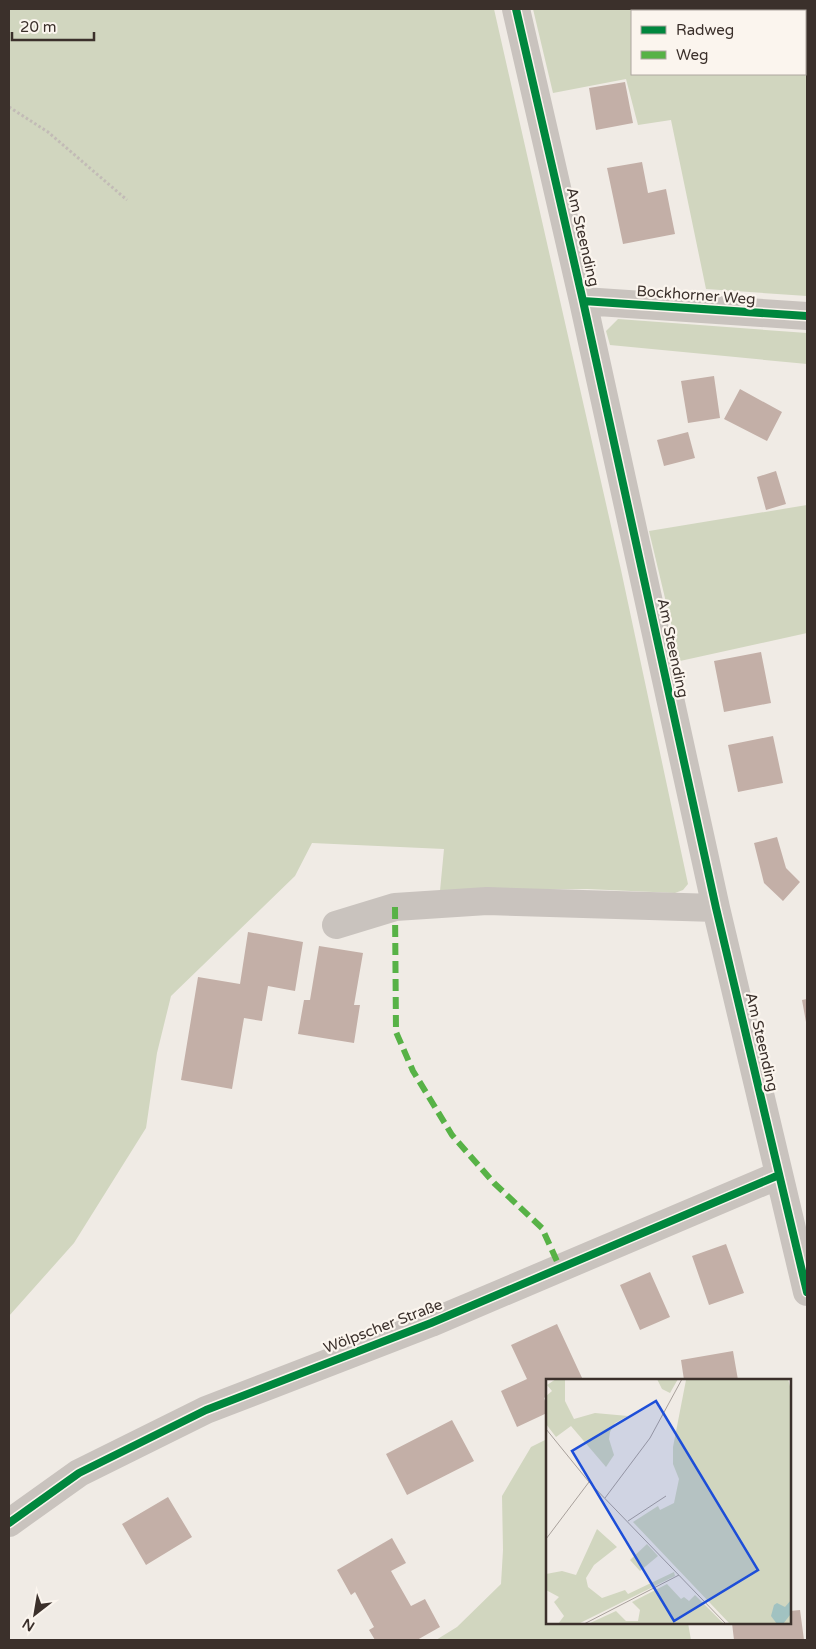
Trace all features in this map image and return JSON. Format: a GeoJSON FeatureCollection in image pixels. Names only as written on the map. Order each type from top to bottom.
{"type":"FeatureCollection","features":[{"type":"Feature","properties":{"kind":"street","name":"Am Steending"},"geometry":{"type":"LineString","coordinates":[[516,9],[583,301],[716,908],[807,1292]]}},
{"type":"Feature","properties":{"kind":"street","name":"Bockhorner Weg"},"geometry":{"type":"LineString","coordinates":[[583,301],[807,316]]}},
{"type":"Feature","properties":{"kind":"street"},"geometry":{"type":"LineString","coordinates":[[336,925],[395,907],[487,901],[716,908]]}},
{"type":"Feature","properties":{"kind":"street","name":"Wölpscher Straße"},"geometry":{"type":"LineString","coordinates":[[9,1523],[79,1472],[206,1410],[431,1323],[779,1174]]}},
{"type":"Feature","properties":{"kind":"path"},"geometry":{"type":"LineString","coordinates":[[9,107],[48,132],[127,200]]}},
{"type":"Feature","properties":{"kind":"green space"},"geometry":{"type":"Polygon","coordinates":[[[9,9],[494,9],[621,570],[688,884],[683,890],[675,893],[587,889],[440,891],[444,849],[312,843],[295,876],[171,996],[157,1053],[146,1128],[74,1243],[9,1316],[9,9]]]}},
{"type":"Feature","properties":{"kind":"green space"},"geometry":{"type":"Polygon","coordinates":[[[533,9],[807,9],[807,296],[706,289],[671,120],[638,125],[626,79],[553,93],[533,9]]]}},
{"type":"Feature","properties":{"kind":"green space"},"geometry":{"type":"Polygon","coordinates":[[[618,319],[807,333],[807,364],[610,345],[606,331],[618,319]]]}},
{"type":"Feature","properties":{"kind":"green space"},"geometry":{"type":"Polygon","coordinates":[[[807,505],[807,633],[680,661],[649,531],[807,505]]]}},
{"type":"Feature","properties":{"kind":"green space"},"geometry":{"type":"Polygon","coordinates":[[[546,1440],[546,1624],[688,1624],[691,1640],[436,1640],[457,1627],[501,1584],[503,1550],[502,1496],[531,1447],[546,1440]]]}},
{"type":"Feature","properties":{"kind":"building"},"geometry":{"type":"Polygon","coordinates":[[[625,82],[633,123],[596,130],[589,88],[625,82]]]}},
{"type":"Feature","properties":{"kind":"building"},"geometry":{"type":"Polygon","coordinates":[[[642,162],[648,193],[666,189],[675,234],[623,244],[607,168],[642,162]]]}},
{"type":"Feature","properties":{"kind":"building"},"geometry":{"type":"Polygon","coordinates":[[[714,376],[720,418],[688,423],[681,381],[714,376]]]}},
{"type":"Feature","properties":{"kind":"building"},"geometry":{"type":"Polygon","coordinates":[[[740,389],[782,412],[767,441],[724,419],[740,389]]]}},
{"type":"Feature","properties":{"kind":"building"},"geometry":{"type":"Polygon","coordinates":[[[688,432],[695,458],[664,466],[657,440],[688,432]]]}},
{"type":"Feature","properties":{"kind":"building"},"geometry":{"type":"Polygon","coordinates":[[[776,471],[786,504],[766,510],[757,477],[776,471]]]}},
{"type":"Feature","properties":{"kind":"building"},"geometry":{"type":"Polygon","coordinates":[[[761,652],[771,703],[724,712],[714,661],[761,652]]]}},
{"type":"Feature","properties":{"kind":"building"},"geometry":{"type":"Polygon","coordinates":[[[773,736],[783,783],[738,792],[728,745],[773,736]]]}},
{"type":"Feature","properties":{"kind":"building"},"geometry":{"type":"Polygon","coordinates":[[[777,837],[786,868],[800,882],[783,901],[764,883],[754,843],[777,837]]]}},
{"type":"Feature","properties":{"kind":"building"},"geometry":{"type":"Polygon","coordinates":[[[248,932],[303,942],[295,991],[268,986],[262,1021],[244,1018],[232,1089],[181,1080],[198,977],[240,984],[248,932]]]}},
{"type":"Feature","properties":{"kind":"building"},"geometry":{"type":"Polygon","coordinates":[[[319,946],[363,953],[354,1005],[360,1005],[354,1043],[298,1034],[304,1000],[310,1000],[319,946]]]}},
{"type":"Feature","properties":{"kind":"building"},"geometry":{"type":"Polygon","coordinates":[[[807,999],[807,1022],[806,1022],[802,1000],[807,999]]]}},
{"type":"Feature","properties":{"kind":"building"},"geometry":{"type":"Polygon","coordinates":[[[726,1244],[744,1293],[709,1305],[692,1256],[726,1244]]]}},
{"type":"Feature","properties":{"kind":"building"},"geometry":{"type":"Polygon","coordinates":[[[650,1272],[670,1317],[640,1330],[620,1285],[650,1272]]]}},
{"type":"Feature","properties":{"kind":"building"},"geometry":{"type":"Polygon","coordinates":[[[557,1324],[583,1379],[546,1379],[546,1397],[544,1398],[546,1413],[517,1427],[501,1391],[527,1379],[511,1345],[557,1324]]]}},
{"type":"Feature","properties":{"kind":"building"},"geometry":{"type":"Polygon","coordinates":[[[733,1351],[738,1379],[684,1379],[681,1360],[733,1351]]]}},
{"type":"Feature","properties":{"kind":"building"},"geometry":{"type":"Polygon","coordinates":[[[452,1420],[474,1461],[407,1495],[386,1454],[452,1420]]]}},
{"type":"Feature","properties":{"kind":"building"},"geometry":{"type":"Polygon","coordinates":[[[168,1497],[192,1537],[146,1565],[122,1524],[168,1497]]]}},
{"type":"Feature","properties":{"kind":"building"},"geometry":{"type":"Polygon","coordinates":[[[392,1538],[406,1563],[391,1571],[411,1606],[425,1599],[440,1627],[417,1640],[375,1640],[369,1630],[374,1627],[355,1592],[351,1595],[337,1570],[392,1538]]]}},
{"type":"Feature","properties":{"kind":"building"},"geometry":{"type":"Polygon","coordinates":[[[800,1610],[804,1640],[734,1640],[732,1624],[791,1624],[791,1611],[800,1610]]]}},
{"type":"Feature","properties":{"kind":"marked path"},"geometry":{"type":"LineString","coordinates":[[395,907],[396,1032],[413,1071],[452,1135],[494,1183],[542,1228],[560,1268]]}},
{"type":"Feature","properties":{"kind":"cycle path"},"geometry":{"type":"LineString","coordinates":[[516,9],[583,301],[716,908],[807,1292]]}},
{"type":"Feature","properties":{"kind":"cycle path"},"geometry":{"type":"LineString","coordinates":[[583,301],[807,316]]}},
{"type":"Feature","properties":{"kind":"cycle path"},"geometry":{"type":"LineString","coordinates":[[9,1523],[79,1473],[206,1410],[431,1323],[779,1175]]}}]}
